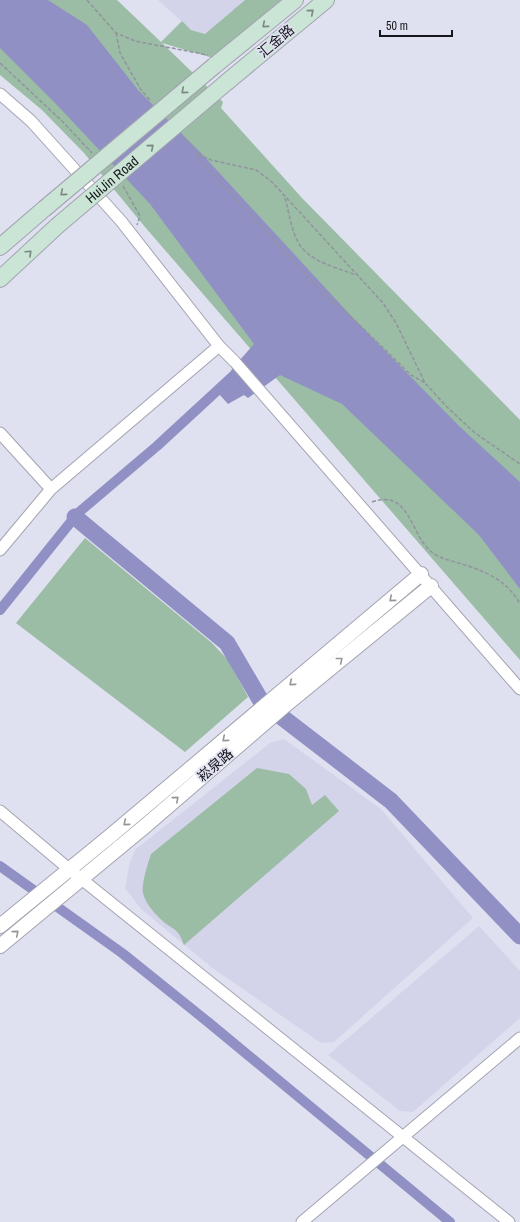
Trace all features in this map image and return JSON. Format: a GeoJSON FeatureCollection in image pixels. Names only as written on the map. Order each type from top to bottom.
{"type":"FeatureCollection","features":[{"type":"Feature","properties":{"kind":"main road","name":"汇金路"},"geometry":{"type":"LineString","coordinates":[[220,62],[295,0]]}},
{"type":"Feature","properties":{"kind":"main road","name":"汇金路"},"geometry":{"type":"LineString","coordinates":[[227,82],[326,0]]}},
{"type":"Feature","properties":{"kind":"main road","name":"HuiJin Road"},"geometry":{"type":"LineString","coordinates":[[0,247],[220,62]]}},
{"type":"Feature","properties":{"kind":"main road","name":"HuiJin Road"},"geometry":{"type":"LineString","coordinates":[[0,279],[57,226],[227,82]]}},
{"type":"Feature","properties":{"kind":"street"},"geometry":{"type":"LineString","coordinates":[[0,94],[36,126],[85,180],[133,236],[219,346],[235,362],[520,689]]}},
{"type":"Feature","properties":{"kind":"street"},"geometry":{"type":"LineString","coordinates":[[0,550],[51,489],[219,346]]}},
{"type":"Feature","properties":{"kind":"street"},"geometry":{"type":"LineString","coordinates":[[0,432],[51,489]]}},
{"type":"Feature","properties":{"kind":"street","name":"崧泉路"},"geometry":{"type":"LineString","coordinates":[[283,699],[421,574]]}},
{"type":"Feature","properties":{"kind":"street","name":"崧泉路"},"geometry":{"type":"LineString","coordinates":[[0,926],[69,869],[283,699],[431,586]]}},
{"type":"Feature","properties":{"kind":"street","name":"崧泉路"},"geometry":{"type":"LineString","coordinates":[[0,946],[58,897],[82,879],[260,718]]}},
{"type":"Feature","properties":{"kind":"street"},"geometry":{"type":"LineString","coordinates":[[0,811],[69,869],[509,1222]]}},
{"type":"Feature","properties":{"kind":"street"},"geometry":{"type":"LineString","coordinates":[[302,1222],[520,1038]]}},
{"type":"Feature","properties":{"kind":"path"},"geometry":{"type":"LineString","coordinates":[[87,0],[116,33],[135,41],[220,62]]}},
{"type":"Feature","properties":{"kind":"path"},"geometry":{"type":"LineString","coordinates":[[116,33],[120,53],[141,90],[152,102]]}},
{"type":"Feature","properties":{"kind":"path"},"geometry":{"type":"LineString","coordinates":[[0,63],[62,121],[94,155]]}},
{"type":"Feature","properties":{"kind":"path"},"geometry":{"type":"LineString","coordinates":[[182,136],[198,154],[200,160],[325,295],[345,311],[411,375],[425,383]]}},
{"type":"Feature","properties":{"kind":"path"},"geometry":{"type":"LineString","coordinates":[[198,154],[211,160],[256,170],[272,182],[383,303],[396,323],[425,383],[447,407],[475,433],[520,464]]}},
{"type":"Feature","properties":{"kind":"path"},"geometry":{"type":"LineString","coordinates":[[120,182],[125,188],[140,216],[133,236]]}},
{"type":"Feature","properties":{"kind":"path"},"geometry":{"type":"LineString","coordinates":[[284,196],[295,236],[307,253],[315,259],[358,276]]}},
{"type":"Feature","properties":{"kind":"path"},"geometry":{"type":"LineString","coordinates":[[361,507],[374,501],[387,500],[396,502],[404,508],[413,523],[417,534],[425,546],[434,554],[451,561],[480,569],[493,576],[506,585],[520,604]]}},
{"type":"Feature","properties":{"kind":"shaded area"},"geometry":{"type":"Polygon","coordinates":[[[158,0],[245,0],[205,34],[191,30],[158,0]]]}},
{"type":"Feature","properties":{"kind":"shaded area"},"geometry":{"type":"Polygon","coordinates":[[[284,739],[381,809],[473,918],[334,1042],[321,1043],[211,967],[141,909],[125,888],[130,862],[136,849],[270,743],[284,739]]]}},
{"type":"Feature","properties":{"kind":"shaded area"},"geometry":{"type":"Polygon","coordinates":[[[479,926],[520,971],[520,1018],[413,1112],[400,1111],[328,1055],[479,926]]]}},
{"type":"Feature","properties":{"kind":"green space"},"geometry":{"type":"Polygon","coordinates":[[[0,0],[117,0],[161,42],[182,21],[191,30],[205,34],[245,0],[281,0],[213,58],[162,43],[223,102],[221,108],[302,198],[520,420],[520,660],[145,227],[84,153],[42,110],[0,75],[0,0]]]}},
{"type":"Feature","properties":{"kind":"green space"},"geometry":{"type":"Polygon","coordinates":[[[85,538],[212,643],[228,660],[248,697],[185,752],[16,623],[85,538]]]}},
{"type":"Feature","properties":{"kind":"green space"},"geometry":{"type":"Polygon","coordinates":[[[257,768],[289,774],[306,789],[312,805],[325,795],[339,811],[184,945],[179,933],[165,923],[155,913],[144,897],[143,885],[151,854],[257,768]]]}},
{"type":"Feature","properties":{"kind":"water"},"geometry":{"type":"Polygon","coordinates":[[[0,0],[48,0],[87,25],[138,90],[201,153],[354,319],[459,426],[520,482],[520,589],[479,535],[342,404],[280,375],[248,398],[244,395],[228,404],[219,394],[232,369],[254,344],[150,204],[57,105],[0,48],[0,0]]]}},
{"type":"Feature","properties":{"kind":"waterway"},"geometry":{"type":"LineString","coordinates":[[0,610],[78,513],[157,446],[233,376]]}},
{"type":"Feature","properties":{"kind":"waterway"},"geometry":{"type":"LineString","coordinates":[[75,517],[227,643],[261,701],[391,801],[520,936]]}},
{"type":"Feature","properties":{"kind":"waterway"},"geometry":{"type":"LineString","coordinates":[[0,866],[122,953],[450,1222]]}}]}
